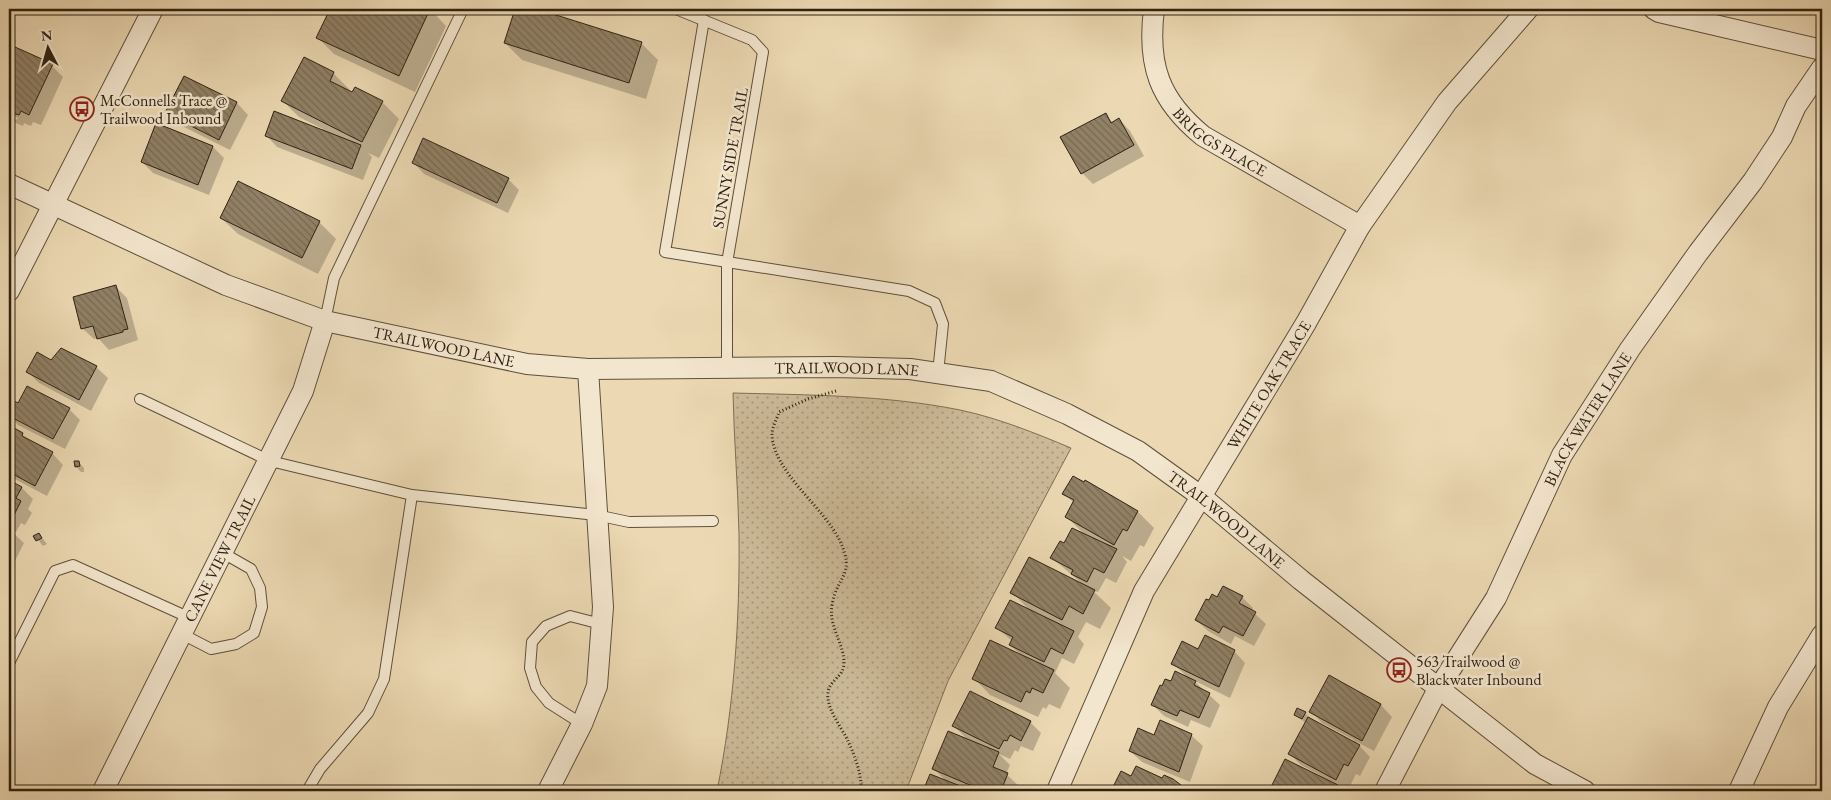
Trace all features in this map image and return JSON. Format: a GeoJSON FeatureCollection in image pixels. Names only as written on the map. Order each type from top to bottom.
{"type":"FeatureCollection","features":[{"type":"Feature","properties":{"kind":"street"},"geometry":{"type":"LineString","coordinates":[[9,291],[153,9]]}},
{"type":"Feature","properties":{"kind":"street","name":"BRIGGS PLACE"},"geometry":{"type":"LineString","coordinates":[[1154,9],[1151,36],[1156,73],[1164,92],[1188,124],[1203,136],[1360,226]]}},
{"type":"Feature","properties":{"kind":"street","name":"WHITE OAK TRACE"},"geometry":{"type":"LineString","coordinates":[[1057,791],[1144,591],[1306,323],[1360,226],[1447,102],[1528,9]]}},
{"type":"Feature","properties":{"kind":"street"},"geometry":{"type":"LineString","coordinates":[[1654,9],[1659,12],[1822,50]]}},
{"type":"Feature","properties":{"kind":"street","name":"BLACK WATER LANE"},"geometry":{"type":"LineString","coordinates":[[1385,791],[1438,690],[1496,598],[1562,455],[1630,349],[1698,253],[1753,182],[1782,137],[1796,106],[1822,68]]}},
{"type":"Feature","properties":{"kind":"street","name":"TRAILWOOD LANE"},"geometry":{"type":"LineString","coordinates":[[9,184],[226,285],[325,321],[527,364],[588,369],[845,367],[910,369],[991,381],[1067,414],[1138,451],[1202,497],[1301,580],[1438,690],[1535,764],[1585,791]]}},
{"type":"Feature","properties":{"kind":"street","name":"CANE VIEW TRAIL"},"geometry":{"type":"LineString","coordinates":[[102,791],[303,391],[325,321]]}},
{"type":"Feature","properties":{"kind":"street"},"geometry":{"type":"LineString","coordinates":[[548,791],[582,724],[597,686],[603,607],[588,369]]}},
{"type":"Feature","properties":{"kind":"street"},"geometry":{"type":"LineString","coordinates":[[1739,791],[1778,707],[1822,635]]}},
{"type":"Feature","properties":{"kind":"lane"},"geometry":{"type":"LineString","coordinates":[[325,321],[334,278],[463,9]]}},
{"type":"Feature","properties":{"kind":"lane","name":"SUNNY SIDE TRAIL"},"geometry":{"type":"LineString","coordinates":[[676,9],[752,40],[763,52],[727,263],[727,368]]}},
{"type":"Feature","properties":{"kind":"lane"},"geometry":{"type":"LineString","coordinates":[[704,20],[665,252],[909,291],[935,303],[943,324],[938,373]]}},
{"type":"Feature","properties":{"kind":"lane"},"geometry":{"type":"LineString","coordinates":[[140,399],[270,460],[412,495],[596,515],[629,522],[713,521]]}},
{"type":"Feature","properties":{"kind":"lane"},"geometry":{"type":"LineString","coordinates":[[307,791],[320,770],[368,713],[384,679],[412,495]]}},
{"type":"Feature","properties":{"kind":"lane"},"geometry":{"type":"LineString","coordinates":[[9,663],[55,571],[73,565],[186,626],[211,649],[236,644],[254,633],[262,607],[260,588],[251,569],[223,553]]}},
{"type":"Feature","properties":{"kind":"lane"},"geometry":{"type":"LineString","coordinates":[[582,724],[549,703],[536,687],[530,668],[532,642],[546,626],[570,616],[602,624]]}},
{"type":"Feature","properties":{"kind":"path"},"geometry":{"type":"LineString","coordinates":[[845,367],[846,388],[808,399],[779,412],[772,432],[776,456],[821,513],[839,540],[847,560],[847,572],[831,606],[834,631],[844,663],[841,674],[831,683],[828,693],[832,712],[849,742],[862,780],[861,791]]}},
{"type":"Feature","properties":{"kind":"shaded area"},"geometry":{"type":"Polygon","coordinates":[[[733,393],[847,397],[932,405],[988,417],[1030,431],[1071,448],[948,681],[906,791],[717,791],[728,728],[737,631],[739,534],[733,393]]]}},
{"type":"Feature","properties":{"kind":"building"},"geometry":{"type":"Polygon","coordinates":[[[330,9],[430,9],[399,76],[316,38],[330,9]]]}},
{"type":"Feature","properties":{"kind":"building"},"geometry":{"type":"Polygon","coordinates":[[[515,9],[537,9],[642,42],[629,83],[504,43],[515,9]]]}},
{"type":"Feature","properties":{"kind":"building"},"geometry":{"type":"Polygon","coordinates":[[[15,47],[53,64],[29,115],[21,111],[19,115],[13,113],[11,116],[9,115],[9,60],[15,47]]]}},
{"type":"Feature","properties":{"kind":"building"},"geometry":{"type":"Polygon","coordinates":[[[304,57],[334,72],[330,81],[352,92],[355,87],[383,101],[362,142],[281,101],[304,57]]]}},
{"type":"Feature","properties":{"kind":"building"},"geometry":{"type":"Polygon","coordinates":[[[184,76],[237,102],[219,140],[165,113],[184,76]]]}},
{"type":"Feature","properties":{"kind":"building"},"geometry":{"type":"Polygon","coordinates":[[[274,111],[361,145],[352,169],[265,136],[274,111]]]}},
{"type":"Feature","properties":{"kind":"building"},"geometry":{"type":"Polygon","coordinates":[[[1106,113],[1111,123],[1119,118],[1134,145],[1081,174],[1060,137],[1106,113]]]}},
{"type":"Feature","properties":{"kind":"building"},"geometry":{"type":"Polygon","coordinates":[[[156,123],[213,146],[198,185],[141,162],[156,123]]]}},
{"type":"Feature","properties":{"kind":"building"},"geometry":{"type":"Polygon","coordinates":[[[423,138],[509,178],[497,203],[412,163],[423,138]]]}},
{"type":"Feature","properties":{"kind":"building"},"geometry":{"type":"Polygon","coordinates":[[[238,181],[320,221],[302,258],[220,218],[238,181]]]}},
{"type":"Feature","properties":{"kind":"building"},"geometry":{"type":"Polygon","coordinates":[[[116,285],[128,329],[97,339],[93,326],[81,329],[73,297],[116,285]]]}},
{"type":"Feature","properties":{"kind":"building"},"geometry":{"type":"Polygon","coordinates":[[[61,348],[97,366],[79,400],[26,372],[37,352],[51,360],[61,348]]]}},
{"type":"Feature","properties":{"kind":"building"},"geometry":{"type":"Polygon","coordinates":[[[27,386],[70,408],[53,439],[9,416],[9,406],[12,400],[18,403],[27,386]]]}},
{"type":"Feature","properties":{"kind":"building"},"geometry":{"type":"Polygon","coordinates":[[[9,425],[23,433],[22,436],[53,452],[35,486],[9,472],[9,425]]]}},
{"type":"Feature","properties":{"kind":"building"},"geometry":{"type":"Polygon","coordinates":[[[74,461],[79,461],[80,466],[75,467],[74,461]]]}},
{"type":"Feature","properties":{"kind":"building"},"geometry":{"type":"Polygon","coordinates":[[[1073,476],[1084,482],[1085,480],[1138,511],[1127,531],[1123,529],[1114,545],[1065,517],[1074,500],[1062,494],[1073,476]]]}},
{"type":"Feature","properties":{"kind":"building"},"geometry":{"type":"Polygon","coordinates":[[[9,480],[22,487],[16,498],[21,501],[14,515],[10,513],[9,515],[9,480]]]}},
{"type":"Feature","properties":{"kind":"building"},"geometry":{"type":"Polygon","coordinates":[[[9,528],[13,531],[9,540],[9,528]]]}},
{"type":"Feature","properties":{"kind":"building"},"geometry":{"type":"Polygon","coordinates":[[[1072,528],[1117,549],[1104,573],[1094,568],[1087,582],[1071,574],[1073,570],[1050,558],[1060,541],[1064,543],[1072,528]]]}},
{"type":"Feature","properties":{"kind":"building"},"geometry":{"type":"Polygon","coordinates":[[[39,533],[42,538],[36,541],[33,536],[39,533]]]}},
{"type":"Feature","properties":{"kind":"building"},"geometry":{"type":"Polygon","coordinates":[[[1029,557],[1095,590],[1083,614],[1069,606],[1062,620],[1010,593],[1029,557]]]}},
{"type":"Feature","properties":{"kind":"building"},"geometry":{"type":"Polygon","coordinates":[[[1223,586],[1243,596],[1239,603],[1256,612],[1243,636],[1223,626],[1219,633],[1195,620],[1206,599],[1209,600],[1212,594],[1217,597],[1223,586]]]}},
{"type":"Feature","properties":{"kind":"building"},"geometry":{"type":"Polygon","coordinates":[[[1010,600],[1074,631],[1063,654],[1051,648],[1044,662],[1009,645],[1013,637],[995,628],[1010,600]]]}},
{"type":"Feature","properties":{"kind":"building"},"geometry":{"type":"Polygon","coordinates":[[[1205,635],[1235,650],[1219,687],[1171,664],[1182,641],[1198,649],[1205,635]]]}},
{"type":"Feature","properties":{"kind":"building"},"geometry":{"type":"Polygon","coordinates":[[[990,640],[1054,670],[1043,693],[1032,688],[1030,693],[1026,691],[1021,702],[972,679],[990,640]]]}},
{"type":"Feature","properties":{"kind":"building"},"geometry":{"type":"Polygon","coordinates":[[[1175,671],[1196,681],[1194,685],[1210,693],[1199,718],[1180,710],[1177,716],[1151,705],[1160,685],[1162,686],[1165,679],[1171,681],[1175,671]]]}},
{"type":"Feature","properties":{"kind":"building"},"geometry":{"type":"Polygon","coordinates":[[[1329,675],[1381,704],[1362,741],[1309,712],[1329,675]]]}},
{"type":"Feature","properties":{"kind":"building"},"geometry":{"type":"Polygon","coordinates":[[[970,691],[1031,721],[1021,741],[1010,735],[1007,741],[1004,740],[999,749],[952,726],[970,691]]]}},
{"type":"Feature","properties":{"kind":"building"},"geometry":{"type":"Polygon","coordinates":[[[1297,708],[1306,712],[1302,719],[1294,715],[1297,708]]]}},
{"type":"Feature","properties":{"kind":"building"},"geometry":{"type":"Polygon","coordinates":[[[1308,717],[1360,745],[1348,766],[1344,764],[1336,780],[1288,754],[1308,717]]]}},
{"type":"Feature","properties":{"kind":"building"},"geometry":{"type":"Polygon","coordinates":[[[1160,720],[1192,734],[1179,772],[1129,751],[1138,728],[1154,735],[1160,720]]]}},
{"type":"Feature","properties":{"kind":"building"},"geometry":{"type":"Polygon","coordinates":[[[948,731],[999,752],[993,767],[1008,773],[1001,791],[984,791],[932,769],[948,731]]]}},
{"type":"Feature","properties":{"kind":"building"},"geometry":{"type":"Polygon","coordinates":[[[1285,759],[1338,785],[1335,791],[1269,791],[1285,759]]]}},
{"type":"Feature","properties":{"kind":"building"},"geometry":{"type":"Polygon","coordinates":[[[1136,766],[1162,778],[1164,775],[1173,779],[1181,785],[1178,791],[1111,791],[1121,771],[1131,776],[1136,766]]]}},
{"type":"Feature","properties":{"kind":"building"},"geometry":{"type":"Polygon","coordinates":[[[930,774],[973,791],[923,791],[930,774]]]}},
{"type":"Feature","properties":{"kind":"building"},"geometry":{"type":"Polygon","coordinates":[[[1476,786],[1485,791],[1473,791],[1476,786]]]}},
{"type":"Feature","properties":{"kind":"place","name":"McConnells Trace @ Trailwood Inbound"},"geometry":{"type":"Point","coordinates":[82,109]}},
{"type":"Feature","properties":{"kind":"place","name":"563 Trailwood @ Blackwater Inbound"},"geometry":{"type":"Point","coordinates":[1399,670]}}]}
